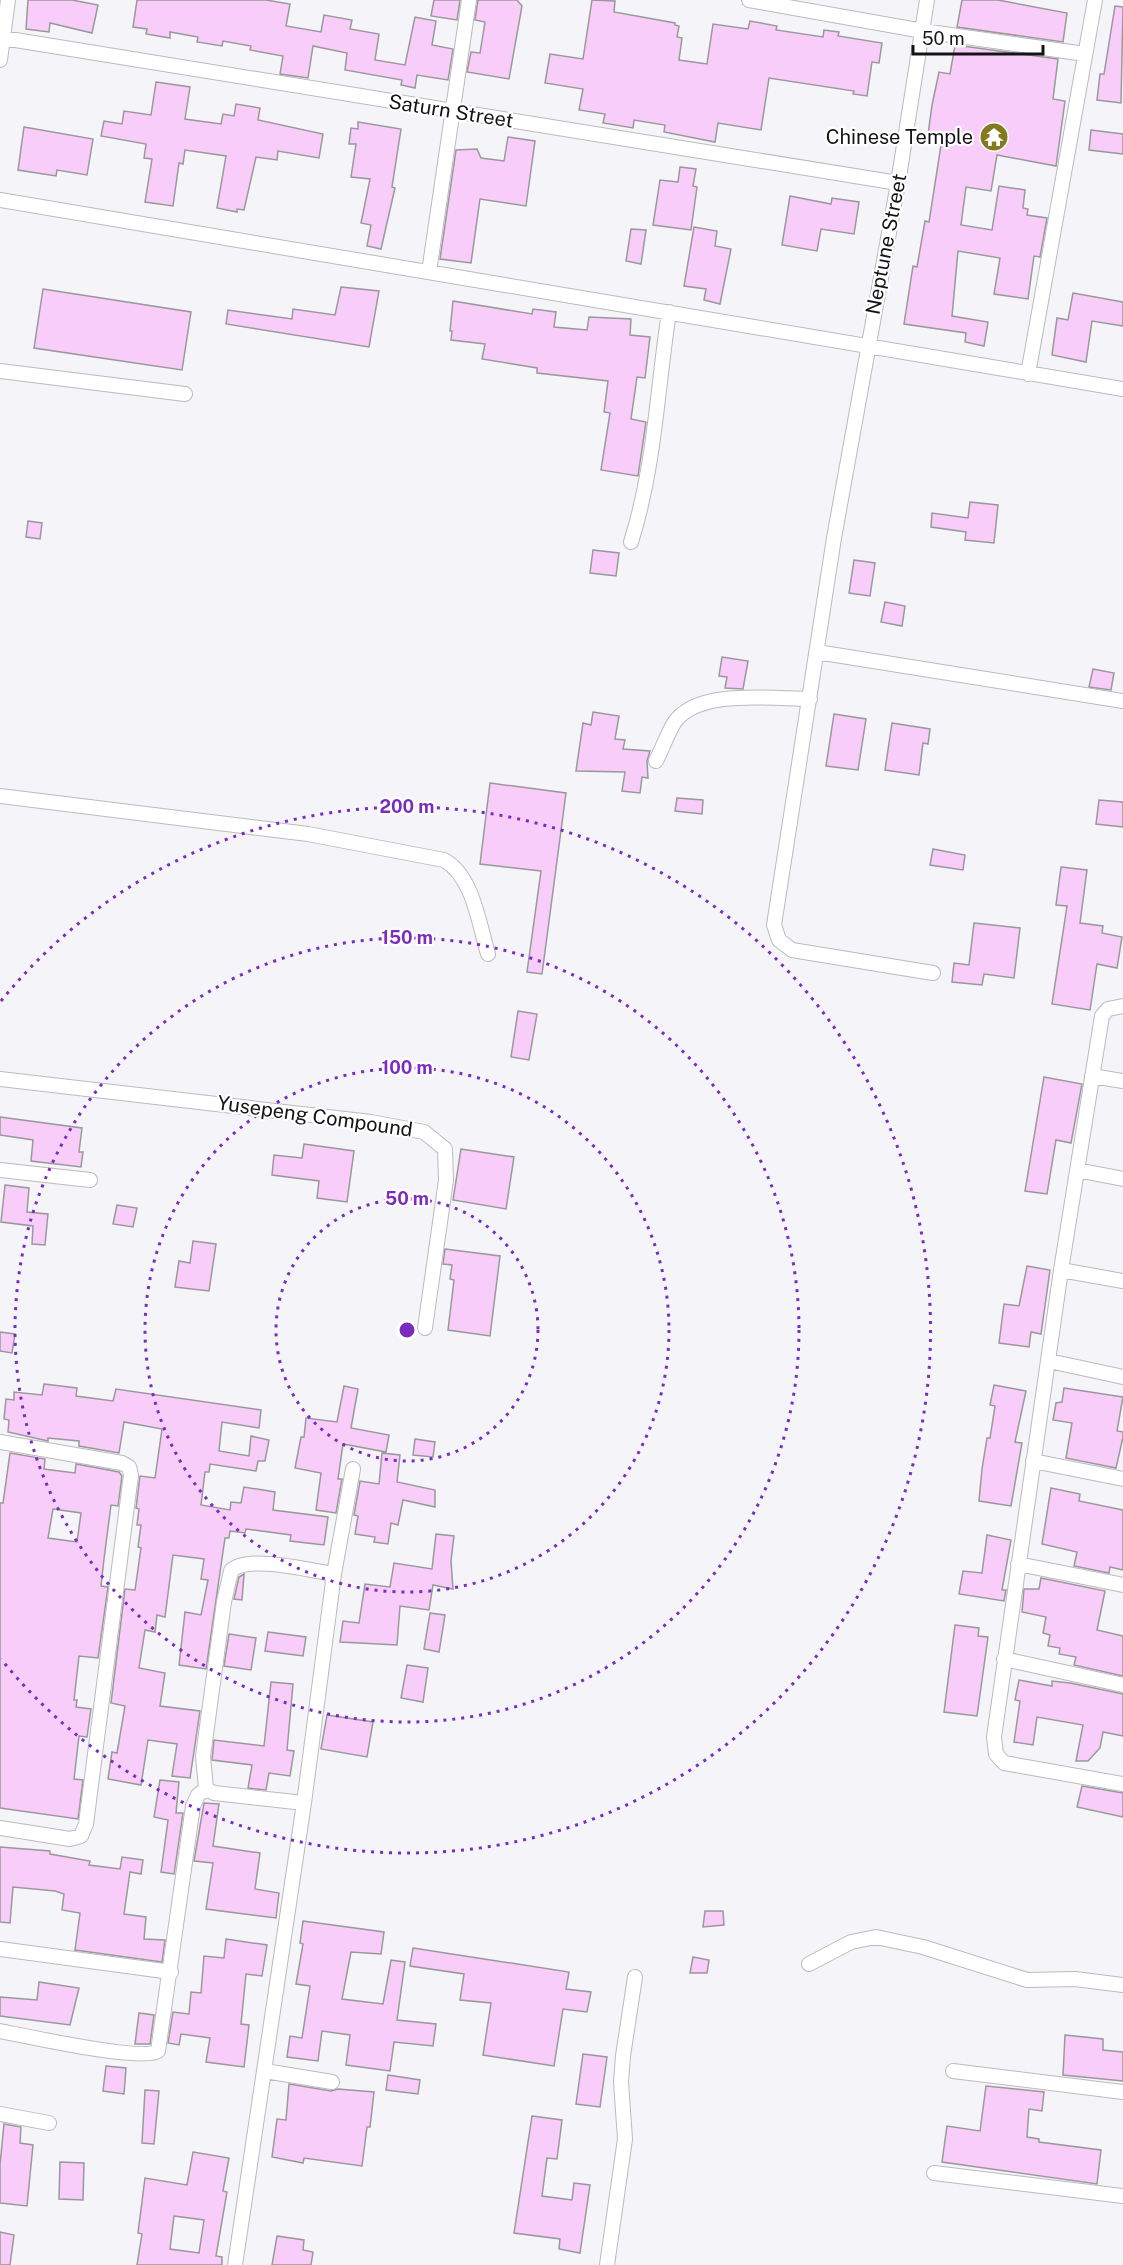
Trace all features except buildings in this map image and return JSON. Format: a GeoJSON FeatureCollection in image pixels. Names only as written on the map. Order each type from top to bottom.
{"type":"FeatureCollection","features":[{"type":"Feature","properties":{"kind":"street"},"geometry":{"type":"LineString","coordinates":[[0,60],[8,0]]}},
{"type":"Feature","properties":{"kind":"street"},"geometry":{"type":"LineString","coordinates":[[429,272],[469,0]]}},
{"type":"Feature","properties":{"kind":"street"},"geometry":{"type":"LineString","coordinates":[[749,0],[923,31],[1085,54]]}},
{"type":"Feature","properties":{"kind":"street","name":"Neptune Street"},"geometry":{"type":"LineString","coordinates":[[927,0],[898,183],[867,345],[774,925],[775,934],[785,946],[792,950],[933,973]]}},
{"type":"Feature","properties":{"kind":"street"},"geometry":{"type":"LineString","coordinates":[[1029,374],[1095,0]]}},
{"type":"Feature","properties":{"kind":"street","name":"Saturn Street"},"geometry":{"type":"LineString","coordinates":[[3,38],[898,183]]}},
{"type":"Feature","properties":{"kind":"street"},"geometry":{"type":"LineString","coordinates":[[0,200],[1123,389]]}},
{"type":"Feature","properties":{"kind":"street"},"geometry":{"type":"LineString","coordinates":[[632,542],[644,501],[656,431],[669,312]]}},
{"type":"Feature","properties":{"kind":"street"},"geometry":{"type":"LineString","coordinates":[[0,371],[185,394]]}},
{"type":"Feature","properties":{"kind":"street"},"geometry":{"type":"LineString","coordinates":[[817,652],[1123,701]]}},
{"type":"Feature","properties":{"kind":"street"},"geometry":{"type":"LineString","coordinates":[[656,761],[675,722],[703,702],[725,699],[810,699]]}},
{"type":"Feature","properties":{"kind":"street"},"geometry":{"type":"LineString","coordinates":[[0,796],[308,834],[444,860],[452,865],[464,880],[488,954]]}},
{"type":"Feature","properties":{"kind":"street"},"geometry":{"type":"LineString","coordinates":[[1123,1006],[1108,1009],[1102,1016],[1061,1270],[994,1737],[999,1759],[1016,1766],[1123,1784]]}},
{"type":"Feature","properties":{"kind":"street"},"geometry":{"type":"LineString","coordinates":[[1092,1076],[1123,1081]]}},
{"type":"Feature","properties":{"kind":"street","name":"Yusepeng Compound"},"geometry":{"type":"LineString","coordinates":[[0,1078],[371,1122],[424,1132],[437,1140],[445,1149],[446,1180],[425,1328]]}},
{"type":"Feature","properties":{"kind":"street"},"geometry":{"type":"LineString","coordinates":[[0,1170],[90,1180]]}},
{"type":"Feature","properties":{"kind":"street"},"geometry":{"type":"LineString","coordinates":[[1077,1170],[1123,1179]]}},
{"type":"Feature","properties":{"kind":"street"},"geometry":{"type":"LineString","coordinates":[[1061,1270],[1123,1281]]}},
{"type":"Feature","properties":{"kind":"street"},"geometry":{"type":"LineString","coordinates":[[1049,1360],[1123,1377]]}},
{"type":"Feature","properties":{"kind":"street"},"geometry":{"type":"LineString","coordinates":[[0,1442],[122,1463],[129,1467],[131,1475],[86,1824],[81,1836],[70,1839],[0,1828]]}},
{"type":"Feature","properties":{"kind":"street"},"geometry":{"type":"LineString","coordinates":[[1033,1461],[1123,1479]]}},
{"type":"Feature","properties":{"kind":"street"},"geometry":{"type":"LineString","coordinates":[[234,2265],[304,1803],[334,1574],[353,1469]]}},
{"type":"Feature","properties":{"kind":"street"},"geometry":{"type":"LineString","coordinates":[[206,1789],[203,1756],[224,1602],[231,1571],[242,1564],[257,1564],[334,1574]]}},
{"type":"Feature","properties":{"kind":"street"},"geometry":{"type":"LineString","coordinates":[[1018,1564],[1123,1585]]}},
{"type":"Feature","properties":{"kind":"street"},"geometry":{"type":"LineString","coordinates":[[1004,1659],[1123,1684]]}},
{"type":"Feature","properties":{"kind":"street"},"geometry":{"type":"LineString","coordinates":[[206,1789],[224,1794],[304,1803]]}},
{"type":"Feature","properties":{"kind":"street"},"geometry":{"type":"LineString","coordinates":[[0,2031],[152,2055],[161,2044],[193,1806],[198,1796],[206,1789]]}},
{"type":"Feature","properties":{"kind":"street"},"geometry":{"type":"LineString","coordinates":[[809,1964],[850,1942],[876,1937],[904,1942],[1027,1980],[1075,1979],[1123,1985]]}},
{"type":"Feature","properties":{"kind":"street"},"geometry":{"type":"LineString","coordinates":[[0,1949],[171,1972]]}},
{"type":"Feature","properties":{"kind":"street"},"geometry":{"type":"LineString","coordinates":[[607,2265],[625,2139],[622,2064],[635,1977]]}},
{"type":"Feature","properties":{"kind":"street"},"geometry":{"type":"LineString","coordinates":[[265,2071],[332,2082]]}},
{"type":"Feature","properties":{"kind":"street"},"geometry":{"type":"LineString","coordinates":[[953,2071],[1123,2092]]}},
{"type":"Feature","properties":{"kind":"street"},"geometry":{"type":"LineString","coordinates":[[0,2114],[49,2122]]}},
{"type":"Feature","properties":{"kind":"street"},"geometry":{"type":"LineString","coordinates":[[934,2173],[1123,2196]]}},
{"type":"Feature","properties":{"kind":"place","name":"Chinese Temple"},"geometry":{"type":"Point","coordinates":[994,137]}}]}
